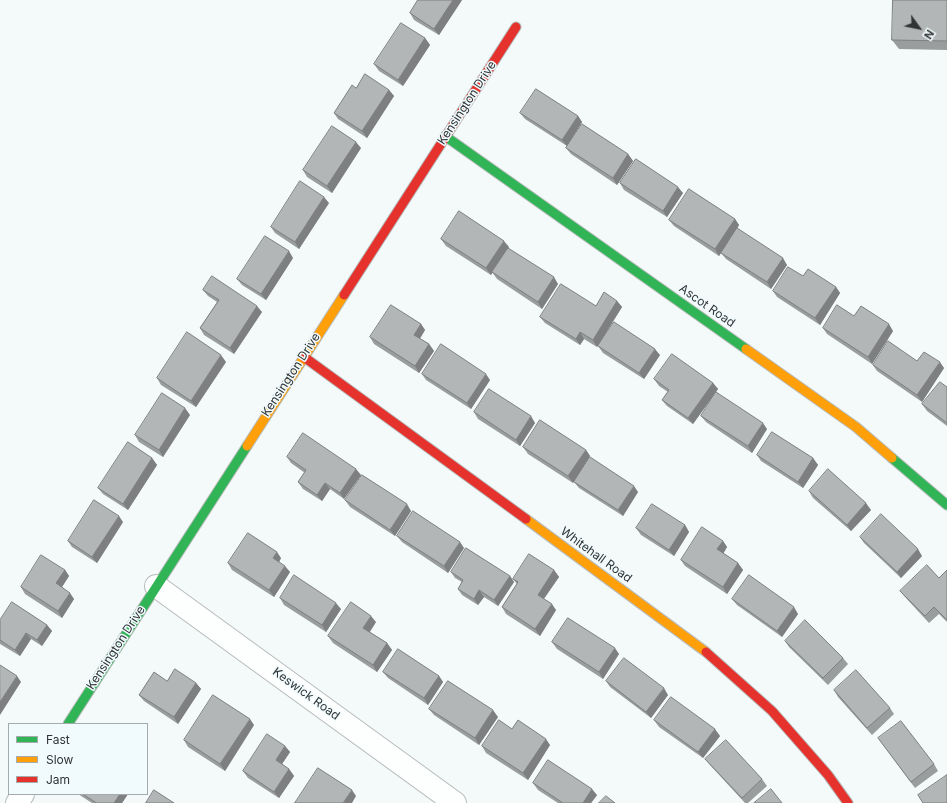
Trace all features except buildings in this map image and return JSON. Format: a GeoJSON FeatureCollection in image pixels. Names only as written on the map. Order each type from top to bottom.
{"type":"FeatureCollection","features":[{"type":"Feature","properties":{"kind":"street","name":"Kensington Drive"},"geometry":{"type":"LineString","coordinates":[[69,723],[516,27]]}},
{"type":"Feature","properties":{"kind":"street","name":"Ascot Road"},"geometry":{"type":"LineString","coordinates":[[445,136],[856,427],[947,505]]}},
{"type":"Feature","properties":{"kind":"street","name":"Whitehall Road"},"geometry":{"type":"LineString","coordinates":[[304,357],[697,644],[772,711],[828,775],[848,803]]}},
{"type":"Feature","properties":{"kind":"street","name":"Keswick Road"},"geometry":{"type":"LineString","coordinates":[[156,586],[455,803]]}},
{"type":"Feature","properties":{"kind":"traffic: fast"},"geometry":{"type":"LineString","coordinates":[[445,136],[746,349]]}},
{"type":"Feature","properties":{"kind":"traffic: fast"},"geometry":{"type":"LineString","coordinates":[[69,723],[247,446]]}},
{"type":"Feature","properties":{"kind":"traffic: fast"},"geometry":{"type":"LineString","coordinates":[[892,458],[947,505]]}},
{"type":"Feature","properties":{"kind":"traffic: slow"},"geometry":{"type":"LineString","coordinates":[[247,446],[344,295]]}},
{"type":"Feature","properties":{"kind":"traffic: slow"},"geometry":{"type":"LineString","coordinates":[[746,349],[856,427],[892,458]]}},
{"type":"Feature","properties":{"kind":"traffic: slow"},"geometry":{"type":"LineString","coordinates":[[526,519],[706,652]]}},
{"type":"Feature","properties":{"kind":"traffic: jam"},"geometry":{"type":"LineString","coordinates":[[344,295],[516,27]]}},
{"type":"Feature","properties":{"kind":"traffic: jam"},"geometry":{"type":"LineString","coordinates":[[304,357],[526,519]]}},
{"type":"Feature","properties":{"kind":"traffic: jam"},"geometry":{"type":"LineString","coordinates":[[706,652],[772,711],[828,775],[848,803]]}}]}
